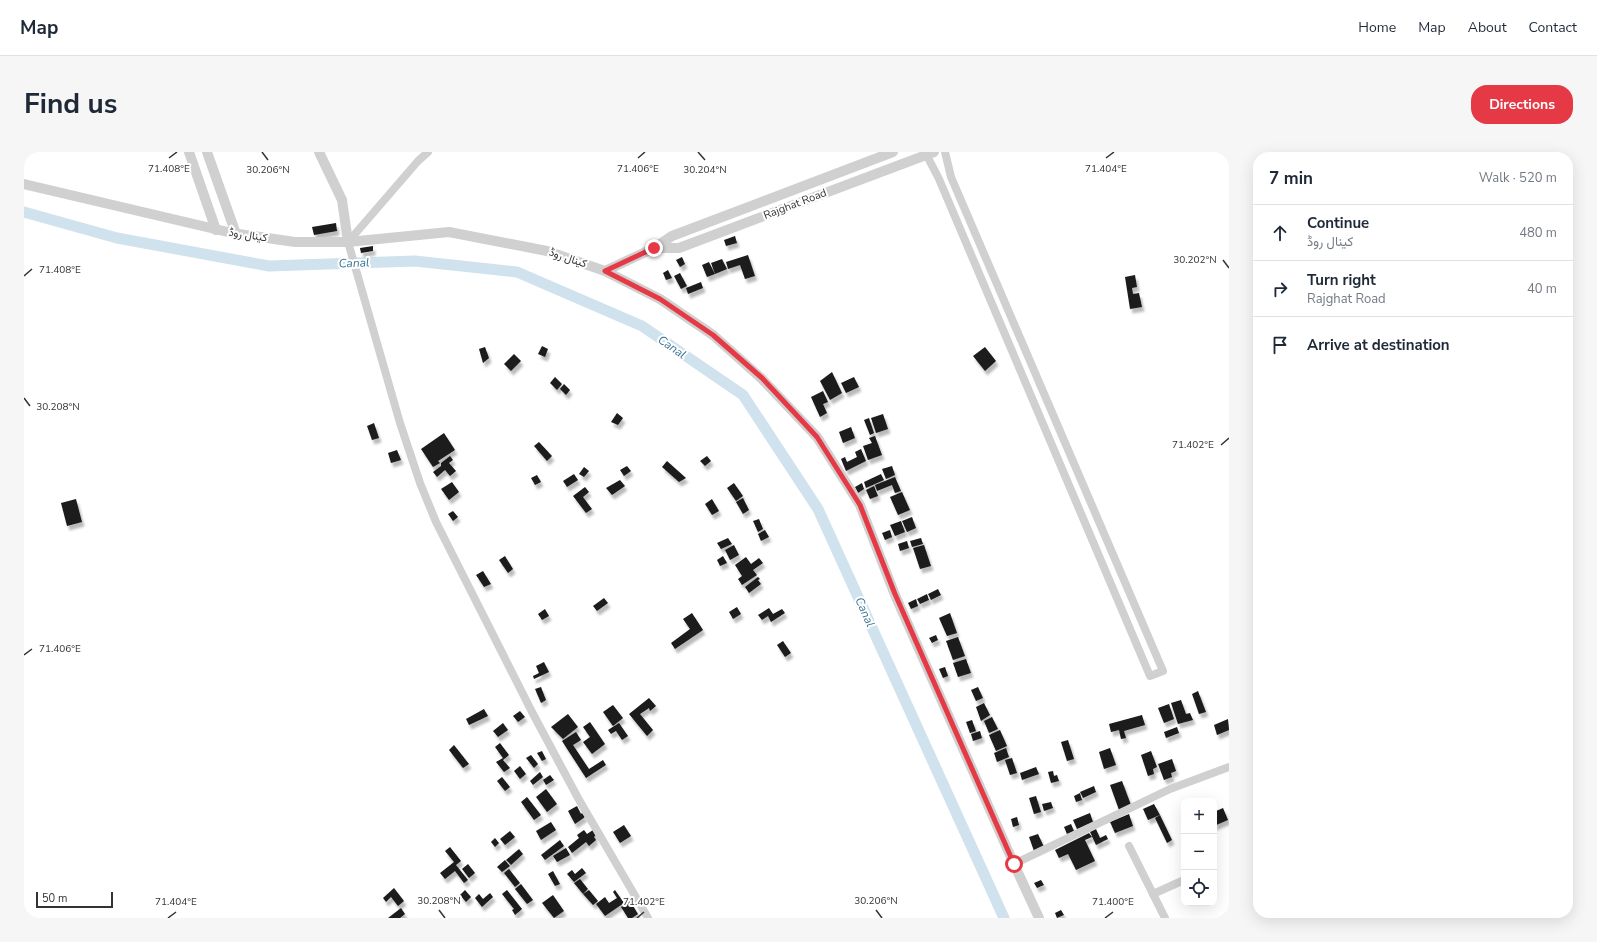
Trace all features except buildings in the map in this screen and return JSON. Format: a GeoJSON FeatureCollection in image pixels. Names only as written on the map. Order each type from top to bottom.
{"type":"FeatureCollection","features":[{"type":"Feature","properties":{"kind":"street"},"geometry":{"type":"LineString","coordinates":[[189,152],[216,230]]}},
{"type":"Feature","properties":{"kind":"street"},"geometry":{"type":"LineString","coordinates":[[207,152],[236,234]]}},
{"type":"Feature","properties":{"kind":"street"},"geometry":{"type":"LineString","coordinates":[[319,152],[342,200],[350,253],[360,289],[371,320],[400,423],[420,483],[436,522],[578,798],[648,918]]}},
{"type":"Feature","properties":{"kind":"street"},"geometry":{"type":"LineString","coordinates":[[348,242],[418,161],[428,152]]}},
{"type":"Feature","properties":{"kind":"street","name":"Rajghat Road"},"geometry":{"type":"LineString","coordinates":[[605,271],[654,248],[672,236],[893,152]]}},
{"type":"Feature","properties":{"kind":"street"},"geometry":{"type":"LineString","coordinates":[[929,153],[952,212],[1150,676],[1164,671],[951,177],[945,152]]}},
{"type":"Feature","properties":{"kind":"street","name":"Rajghat Road"},"geometry":{"type":"LineString","coordinates":[[654,248],[679,248],[929,153]]}},
{"type":"Feature","properties":{"kind":"street","name":"کینال روڈ"},"geometry":{"type":"LineString","coordinates":[[24,184],[216,230],[295,242],[348,242],[449,232],[547,251],[605,271],[660,299],[713,335],[762,378],[817,437],[860,505],[895,594],[1014,864],[1040,918]]}},
{"type":"Feature","properties":{"kind":"street"},"geometry":{"type":"LineString","coordinates":[[952,212],[964,206]]}},
{"type":"Feature","properties":{"kind":"street"},"geometry":{"type":"LineString","coordinates":[[1078,506],[1091,502]]}},
{"type":"Feature","properties":{"kind":"street"},"geometry":{"type":"LineString","coordinates":[[1086,526],[1099,521]]}},
{"type":"Feature","properties":{"kind":"street"},"geometry":{"type":"LineString","coordinates":[[1014,864],[1170,789],[1229,767]]}},
{"type":"Feature","properties":{"kind":"street"},"geometry":{"type":"LineString","coordinates":[[1218,771],[1229,774]]}},
{"type":"Feature","properties":{"kind":"street"},"geometry":{"type":"LineString","coordinates":[[1128,846],[1165,918]]}},
{"type":"Feature","properties":{"kind":"street"},"geometry":{"type":"LineString","coordinates":[[1153,894],[1181,881]]}},
{"type":"Feature","properties":{"kind":"waterway","name":"Canal"},"geometry":{"type":"LineString","coordinates":[[24,212],[117,238],[269,266],[415,261],[517,272],[642,326],[743,395],[818,509],[1004,918]]}},
{"type":"Feature","properties":{"kind":"route"},"geometry":{"type":"LineString","coordinates":[[654,248],[605,271],[660,299],[713,335],[762,378],[817,437],[860,505],[895,594],[1014,864]]}}]}
